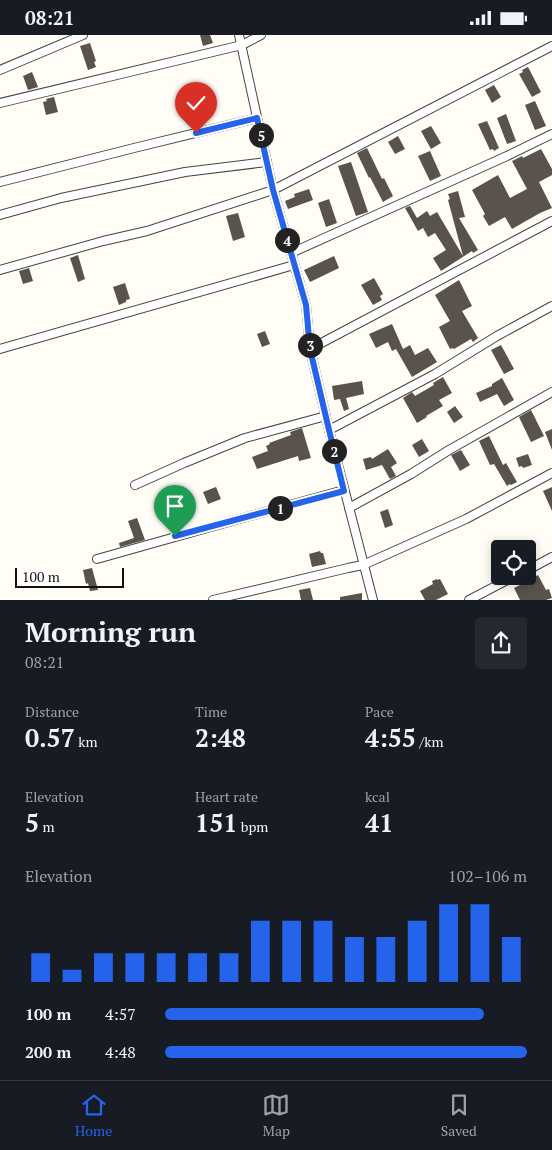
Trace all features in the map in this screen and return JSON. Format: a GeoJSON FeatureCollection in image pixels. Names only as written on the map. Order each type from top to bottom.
{"type":"FeatureCollection","features":[{"type":"Feature","properties":{"kind":"street"},"geometry":{"type":"LineString","coordinates":[[0,70],[83,35]]}},
{"type":"Feature","properties":{"kind":"street"},"geometry":{"type":"LineString","coordinates":[[239,35],[273,190],[306,305],[310,349],[329,430],[373,600]]}},
{"type":"Feature","properties":{"kind":"street"},"geometry":{"type":"LineString","coordinates":[[0,103],[242,45],[261,35]]}},
{"type":"Feature","properties":{"kind":"street"},"geometry":{"type":"LineString","coordinates":[[0,270],[103,241],[147,231],[273,190],[552,46]]}},
{"type":"Feature","properties":{"kind":"street"},"geometry":{"type":"LineString","coordinates":[[0,182],[257,118]]}},
{"type":"Feature","properties":{"kind":"street"},"geometry":{"type":"LineString","coordinates":[[291,253],[552,134]]}},
{"type":"Feature","properties":{"kind":"street"},"geometry":{"type":"LineString","coordinates":[[0,215],[61,198],[186,172],[267,162]]}},
{"type":"Feature","properties":{"kind":"street"},"geometry":{"type":"LineString","coordinates":[[310,349],[552,221]]}},
{"type":"Feature","properties":{"kind":"street"},"geometry":{"type":"LineString","coordinates":[[0,349],[294,265]]}},
{"type":"Feature","properties":{"kind":"street"},"geometry":{"type":"LineString","coordinates":[[329,430],[435,374],[552,306]]}},
{"type":"Feature","properties":{"kind":"street"},"geometry":{"type":"LineString","coordinates":[[349,508],[410,475],[456,445],[552,392]]}},
{"type":"Feature","properties":{"kind":"street"},"geometry":{"type":"LineString","coordinates":[[135,485],[245,438],[326,416]]}},
{"type":"Feature","properties":{"kind":"street"},"geometry":{"type":"LineString","coordinates":[[212,600],[363,565],[466,519],[552,473]]}},
{"type":"Feature","properties":{"kind":"street"},"geometry":{"type":"LineString","coordinates":[[97,559],[170,537],[344,491]]}},
{"type":"Feature","properties":{"kind":"street"},"geometry":{"type":"LineString","coordinates":[[536,566],[552,557]]}},
{"type":"Feature","properties":{"kind":"street"},"geometry":{"type":"LineString","coordinates":[[469,600],[498,585]]}},
{"type":"Feature","properties":{"kind":"building"},"geometry":{"type":"Polygon","coordinates":[[[200,35],[210,35],[213,43],[203,46],[200,35]]]}},
{"type":"Feature","properties":{"kind":"building"},"geometry":{"type":"Polygon","coordinates":[[[90,43],[96,67],[88,70],[80,46],[90,43]]]}},
{"type":"Feature","properties":{"kind":"building"},"geometry":{"type":"Polygon","coordinates":[[[528,67],[541,92],[532,97],[519,74],[528,67]]]}},
{"type":"Feature","properties":{"kind":"building"},"geometry":{"type":"Polygon","coordinates":[[[32,72],[38,87],[28,90],[23,76],[32,72]]]}},
{"type":"Feature","properties":{"kind":"building"},"geometry":{"type":"Polygon","coordinates":[[[494,85],[501,97],[492,103],[485,90],[494,85]]]}},
{"type":"Feature","properties":{"kind":"building"},"geometry":{"type":"Polygon","coordinates":[[[54,97],[58,112],[46,115],[43,102],[54,97]]]}},
{"type":"Feature","properties":{"kind":"building"},"geometry":{"type":"Polygon","coordinates":[[[535,101],[546,126],[535,130],[525,105],[535,101]]]}},
{"type":"Feature","properties":{"kind":"building"},"geometry":{"type":"Polygon","coordinates":[[[506,114],[516,141],[507,144],[497,118],[506,114]]]}},
{"type":"Feature","properties":{"kind":"building"},"geometry":{"type":"Polygon","coordinates":[[[487,121],[499,148],[494,151],[493,149],[490,150],[478,124],[487,121]]]}},
{"type":"Feature","properties":{"kind":"building"},"geometry":{"type":"Polygon","coordinates":[[[431,126],[441,143],[431,149],[421,131],[431,126]]]}},
{"type":"Feature","properties":{"kind":"building"},"geometry":{"type":"Polygon","coordinates":[[[398,136],[405,149],[395,154],[388,142],[398,136]]]}},
{"type":"Feature","properties":{"kind":"building"},"geometry":{"type":"Polygon","coordinates":[[[367,148],[382,179],[384,178],[393,196],[383,202],[357,153],[367,148]]]}},
{"type":"Feature","properties":{"kind":"building"},"geometry":{"type":"Polygon","coordinates":[[[541,149],[552,169],[552,175],[539,182],[552,208],[512,229],[505,217],[489,226],[483,216],[485,214],[472,190],[498,175],[510,198],[527,189],[512,161],[541,149]]]}},
{"type":"Feature","properties":{"kind":"building"},"geometry":{"type":"Polygon","coordinates":[[[430,151],[441,176],[430,181],[418,156],[430,151]]]}},
{"type":"Feature","properties":{"kind":"building"},"geometry":{"type":"Polygon","coordinates":[[[351,162],[368,212],[356,216],[338,166],[351,162]]]}},
{"type":"Feature","properties":{"kind":"building"},"geometry":{"type":"Polygon","coordinates":[[[309,189],[313,200],[288,209],[285,201],[295,197],[294,194],[309,189]]]}},
{"type":"Feature","properties":{"kind":"building"},"geometry":{"type":"Polygon","coordinates":[[[458,191],[465,217],[459,218],[478,250],[473,253],[472,251],[441,271],[433,258],[446,250],[435,233],[428,237],[423,228],[418,231],[405,208],[410,206],[417,218],[427,211],[430,216],[437,212],[463,256],[448,200],[450,199],[448,194],[458,191]]]}},
{"type":"Feature","properties":{"kind":"building"},"geometry":{"type":"Polygon","coordinates":[[[329,199],[337,223],[326,227],[318,203],[329,199]]]}},
{"type":"Feature","properties":{"kind":"building"},"geometry":{"type":"Polygon","coordinates":[[[238,213],[245,237],[233,241],[226,216],[238,213]]]}},
{"type":"Feature","properties":{"kind":"building"},"geometry":{"type":"Polygon","coordinates":[[[78,255],[85,279],[78,282],[70,258],[78,255]]]}},
{"type":"Feature","properties":{"kind":"building"},"geometry":{"type":"Polygon","coordinates":[[[334,256],[339,268],[310,282],[304,270],[334,256]]]}},
{"type":"Feature","properties":{"kind":"building"},"geometry":{"type":"Polygon","coordinates":[[[29,268],[33,281],[23,284],[19,271],[29,268]]]}},
{"type":"Feature","properties":{"kind":"building"},"geometry":{"type":"Polygon","coordinates":[[[374,278],[383,294],[380,296],[382,300],[373,305],[361,285],[374,278]]]}},
{"type":"Feature","properties":{"kind":"building"},"geometry":{"type":"Polygon","coordinates":[[[459,280],[472,306],[462,311],[478,338],[473,342],[471,339],[454,349],[450,349],[439,327],[450,321],[435,295],[459,280]]]}},
{"type":"Feature","properties":{"kind":"building"},"geometry":{"type":"Polygon","coordinates":[[[125,283],[130,299],[119,305],[113,287],[125,283]]]}},
{"type":"Feature","properties":{"kind":"building"},"geometry":{"type":"Polygon","coordinates":[[[392,324],[403,349],[410,345],[415,355],[428,348],[437,362],[412,377],[396,349],[392,351],[388,342],[376,348],[369,334],[392,324]]]}},
{"type":"Feature","properties":{"kind":"building"},"geometry":{"type":"Polygon","coordinates":[[[265,331],[270,344],[262,347],[257,334],[265,331]]]}},
{"type":"Feature","properties":{"kind":"building"},"geometry":{"type":"Polygon","coordinates":[[[501,345],[514,369],[504,374],[491,350],[501,345]]]}},
{"type":"Feature","properties":{"kind":"building"},"geometry":{"type":"Polygon","coordinates":[[[443,377],[452,393],[439,400],[443,406],[417,423],[403,398],[412,392],[415,396],[434,385],[433,383],[443,377]]]}},
{"type":"Feature","properties":{"kind":"building"},"geometry":{"type":"Polygon","coordinates":[[[502,378],[514,400],[504,406],[497,394],[480,402],[476,393],[492,386],[492,384],[502,378]]]}},
{"type":"Feature","properties":{"kind":"building"},"geometry":{"type":"Polygon","coordinates":[[[362,381],[364,394],[346,398],[349,409],[344,411],[340,399],[334,400],[332,386],[362,381]]]}},
{"type":"Feature","properties":{"kind":"building"},"geometry":{"type":"Polygon","coordinates":[[[455,406],[463,417],[454,423],[447,412],[455,406]]]}},
{"type":"Feature","properties":{"kind":"building"},"geometry":{"type":"Polygon","coordinates":[[[531,410],[544,436],[531,442],[519,417],[531,410]]]}},
{"type":"Feature","properties":{"kind":"building"},"geometry":{"type":"Polygon","coordinates":[[[302,428],[311,458],[299,461],[298,456],[257,469],[252,457],[268,451],[266,446],[269,443],[291,435],[290,432],[302,428]]]}},
{"type":"Feature","properties":{"kind":"building"},"geometry":{"type":"Polygon","coordinates":[[[552,429],[552,450],[545,432],[552,429]]]}},
{"type":"Feature","properties":{"kind":"building"},"geometry":{"type":"Polygon","coordinates":[[[489,436],[503,465],[506,463],[517,482],[507,486],[494,464],[490,465],[479,441],[489,436]]]}},
{"type":"Feature","properties":{"kind":"building"},"geometry":{"type":"Polygon","coordinates":[[[422,439],[429,451],[419,457],[412,445],[422,439]]]}},
{"type":"Feature","properties":{"kind":"building"},"geometry":{"type":"Polygon","coordinates":[[[388,449],[397,463],[391,467],[396,476],[390,479],[382,465],[366,470],[363,459],[371,457],[372,459],[388,449]]]}},
{"type":"Feature","properties":{"kind":"building"},"geometry":{"type":"Polygon","coordinates":[[[461,450],[470,465],[460,471],[451,455],[461,450]]]}},
{"type":"Feature","properties":{"kind":"building"},"geometry":{"type":"Polygon","coordinates":[[[528,454],[532,465],[523,468],[522,466],[519,467],[516,458],[528,454]]]}},
{"type":"Feature","properties":{"kind":"building"},"geometry":{"type":"Polygon","coordinates":[[[216,487],[221,499],[208,504],[203,492],[216,487]]]}},
{"type":"Feature","properties":{"kind":"building"},"geometry":{"type":"Polygon","coordinates":[[[552,487],[552,511],[543,491],[552,487]]]}},
{"type":"Feature","properties":{"kind":"building"},"geometry":{"type":"Polygon","coordinates":[[[388,509],[393,525],[385,528],[380,512],[388,509]]]}},
{"type":"Feature","properties":{"kind":"building"},"geometry":{"type":"Polygon","coordinates":[[[137,518],[145,540],[120,547],[119,543],[134,538],[128,521],[137,518]]]}},
{"type":"Feature","properties":{"kind":"building"},"geometry":{"type":"Polygon","coordinates":[[[320,551],[323,553],[326,564],[312,567],[309,554],[320,551]]]}},
{"type":"Feature","properties":{"kind":"building"},"geometry":{"type":"Polygon","coordinates":[[[92,568],[98,590],[90,591],[88,583],[86,584],[83,570],[92,568]]]}},
{"type":"Feature","properties":{"kind":"building"},"geometry":{"type":"Polygon","coordinates":[[[538,575],[546,590],[549,589],[552,598],[546,600],[520,600],[514,588],[520,585],[536,585],[536,576],[538,575]]]}},
{"type":"Feature","properties":{"kind":"building"},"geometry":{"type":"Polygon","coordinates":[[[440,579],[448,594],[436,600],[425,600],[420,591],[433,584],[432,581],[440,579]]]}},
{"type":"Feature","properties":{"kind":"building"},"geometry":{"type":"Polygon","coordinates":[[[310,588],[313,600],[301,600],[299,590],[310,588]]]}},
{"type":"Feature","properties":{"kind":"building"},"geometry":{"type":"Polygon","coordinates":[[[362,593],[362,600],[340,600],[340,597],[362,593]]]}},
{"type":"Feature","properties":{"kind":"route"},"geometry":{"type":"LineString","coordinates":[[175,536],[344,491],[310,349],[306,305],[273,190],[257,118],[196,133]]}}]}
